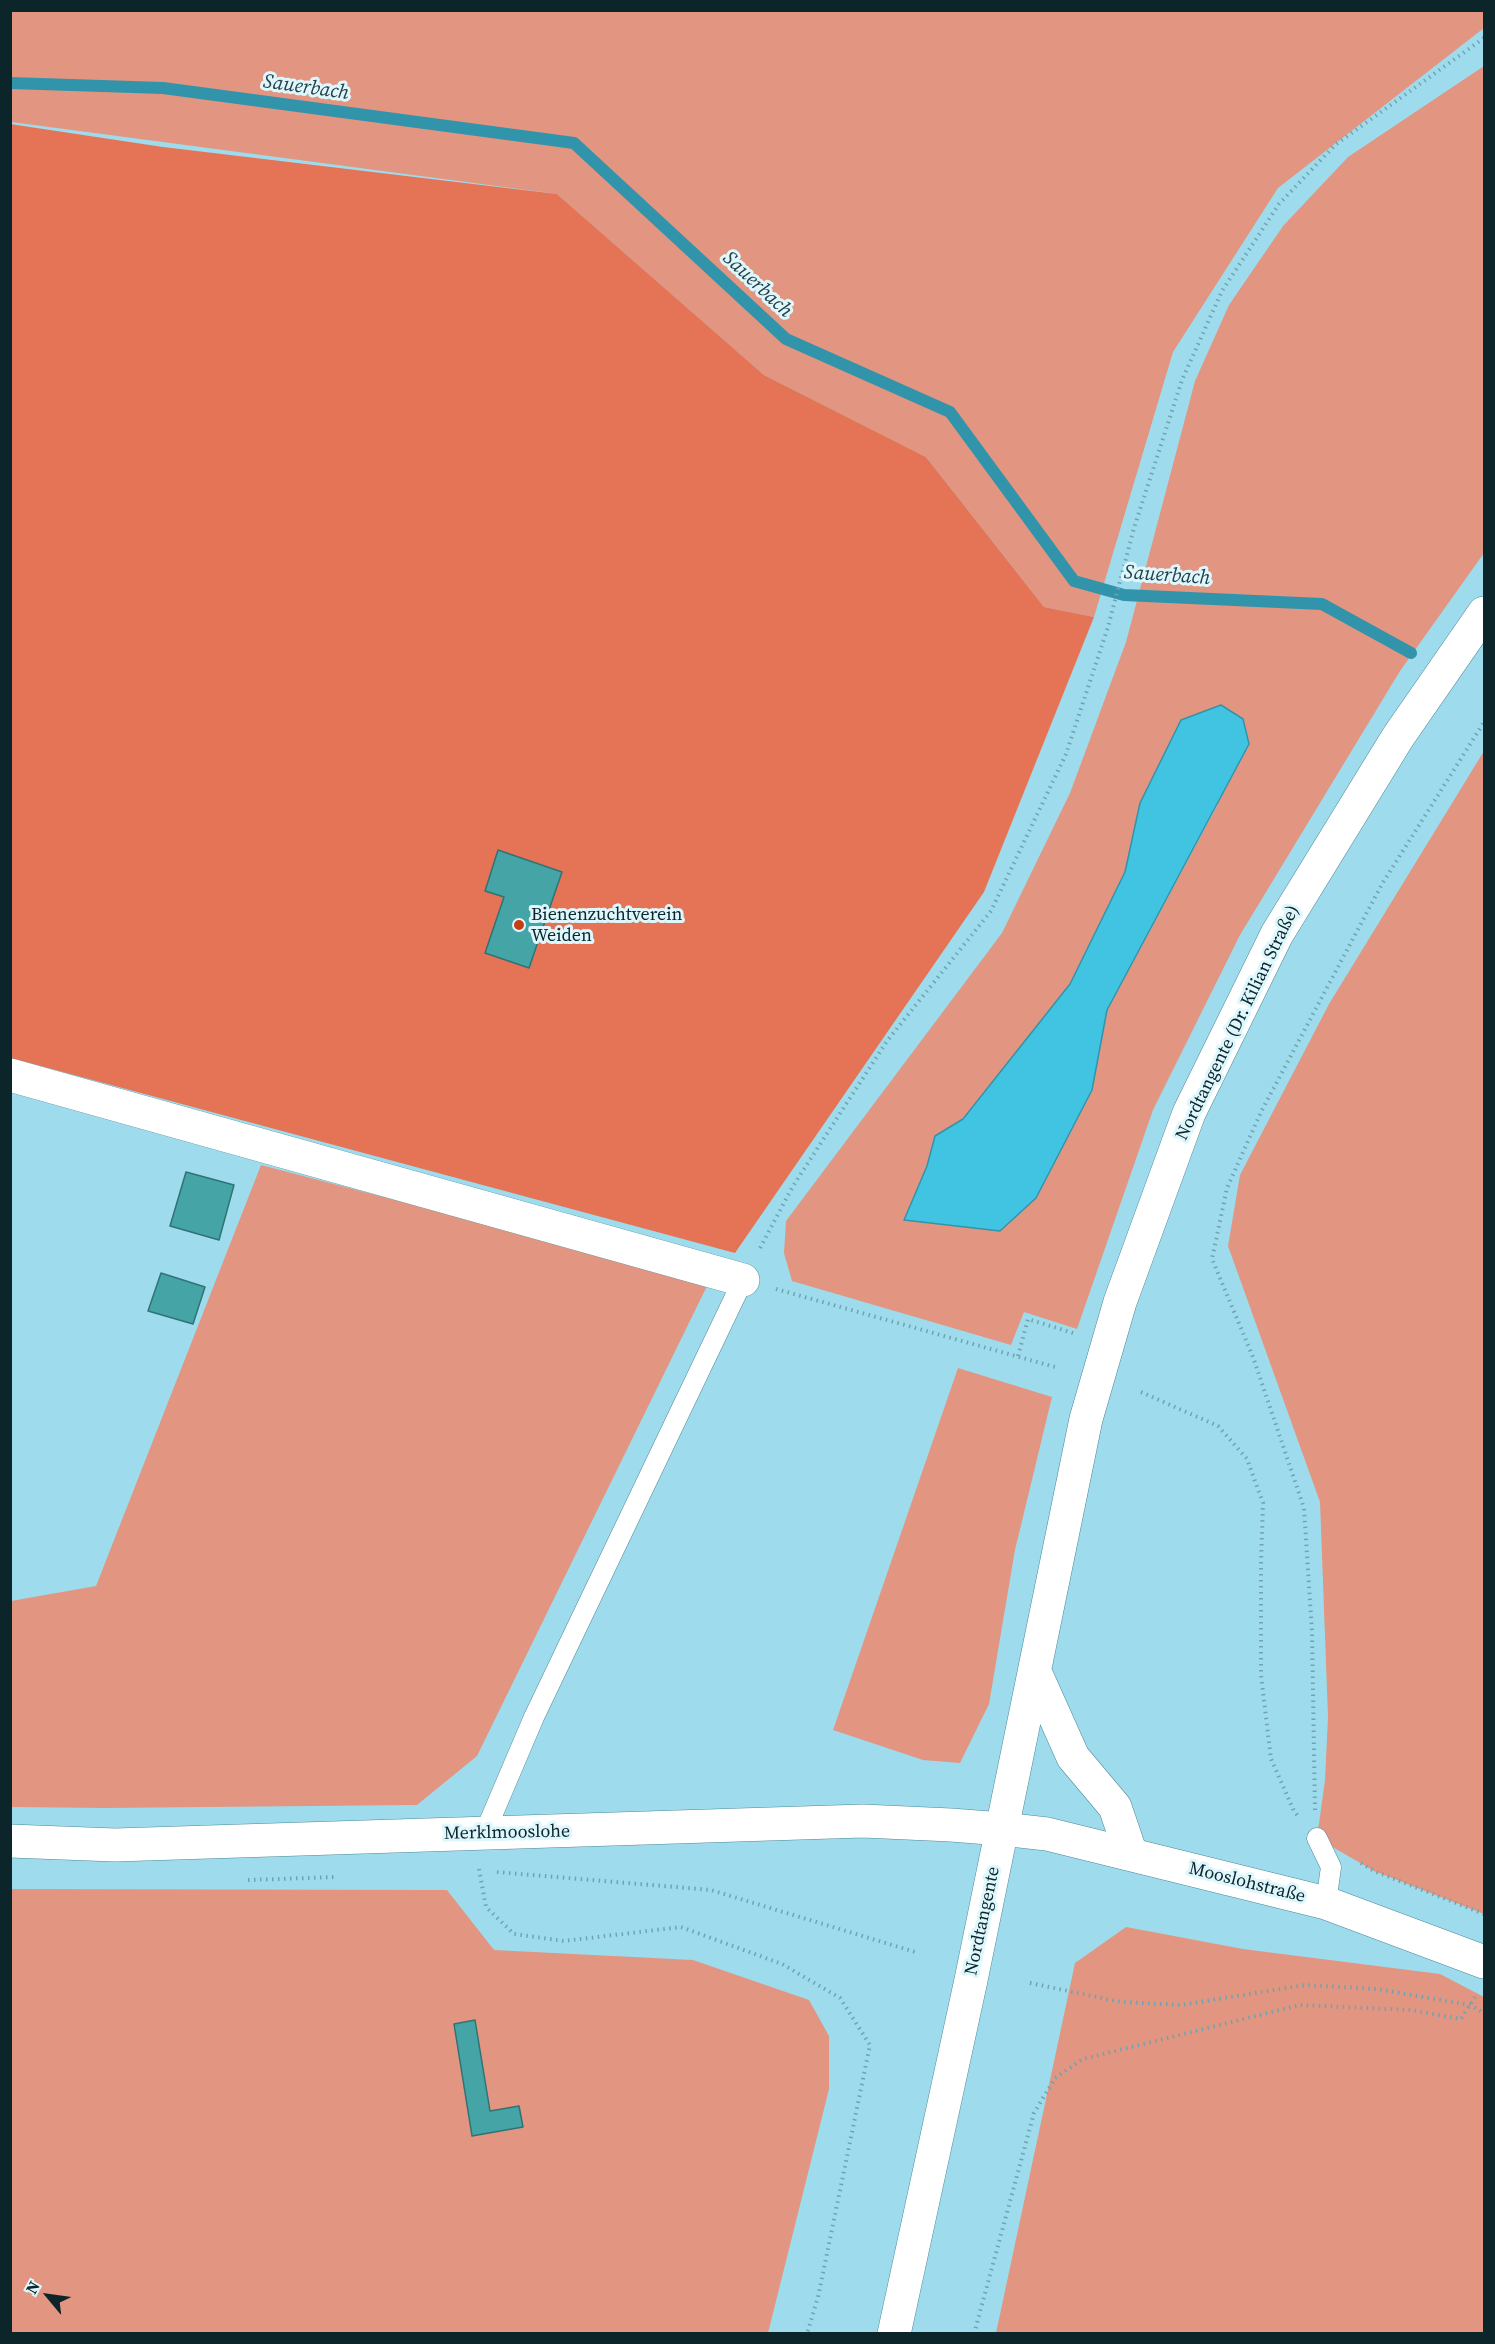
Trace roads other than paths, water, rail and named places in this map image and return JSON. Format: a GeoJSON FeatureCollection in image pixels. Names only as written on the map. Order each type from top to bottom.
{"type":"FeatureCollection","features":[{"type":"Feature","properties":{"kind":"street","name":"Nordtangente (Dr. Kilian Straße)"},"geometry":{"type":"LineString","coordinates":[[1066,1507],[1086,1419],[1120,1302],[1190,1113],[1277,934],[1398,736],[1485,614]]}},
{"type":"Feature","properties":{"kind":"street"},"geometry":{"type":"LineString","coordinates":[[10,1075],[743,1280]]}},
{"type":"Feature","properties":{"kind":"street","name":"Nordtangente"},"geometry":{"type":"LineString","coordinates":[[894,2334],[1035,1672],[1066,1507]]}},
{"type":"Feature","properties":{"kind":"street"},"geometry":{"type":"LineString","coordinates":[[1035,1672],[1073,1757],[1115,1807],[1131,1854]]}},
{"type":"Feature","properties":{"kind":"street","name":"Merklmooslohe"},"geometry":{"type":"LineString","coordinates":[[10,1841],[115,1845],[863,1821],[1002,1829]]}},
{"type":"Feature","properties":{"kind":"street","name":"Mooslohstraße"},"geometry":{"type":"LineString","coordinates":[[1002,1829],[1047,1834],[1326,1903],[1482,1976]]}},
{"type":"Feature","properties":{"kind":"lane"},"geometry":{"type":"LineString","coordinates":[[485,1832],[539,1706],[743,1280]]}},
{"type":"Feature","properties":{"kind":"lane"},"geometry":{"type":"LineString","coordinates":[[1317,1838],[1331,1867],[1326,1903]]}},
{"type":"Feature","properties":{"kind":"water"},"geometry":{"type":"Polygon","coordinates":[[[1221,705],[1243,719],[1249,744],[1107,1010],[1092,1090],[1036,1198],[1000,1231],[904,1220],[927,1166],[935,1136],[963,1119],[1070,984],[1125,872],[1140,803],[1181,720],[1221,705]]]}},
{"type":"Feature","properties":{"kind":"waterway","name":"Sauerbach"},"geometry":{"type":"LineString","coordinates":[[10,83],[163,88],[574,143],[786,339],[950,412],[1074,581],[1124,595],[1322,604],[1411,653]]}},
{"type":"Feature","properties":{"kind":"place","name":"Bienenzuchtverein Weiden"},"geometry":{"type":"Point","coordinates":[519,925]}}]}
